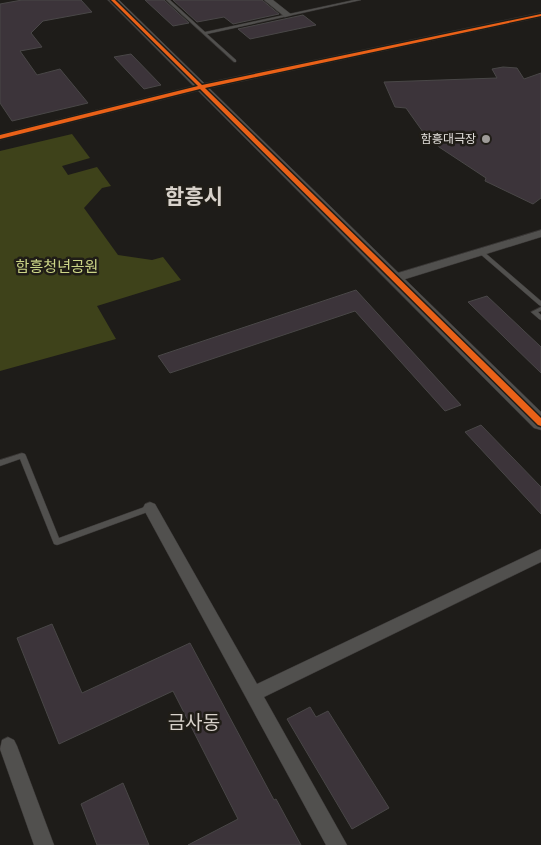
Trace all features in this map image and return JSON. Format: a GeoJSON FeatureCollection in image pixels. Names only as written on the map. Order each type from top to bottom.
{"type":"FeatureCollection","features":[{"type":"Feature","properties":{"kind":"street"},"geometry":{"type":"LineString","coordinates":[[113,0],[541,423]]}},
{"type":"Feature","properties":{"kind":"street"},"geometry":{"type":"LineString","coordinates":[[268,0],[288,15]]}},
{"type":"Feature","properties":{"kind":"street"},"geometry":{"type":"LineString","coordinates":[[0,137],[201,87],[541,14]]}},
{"type":"Feature","properties":{"kind":"street"},"geometry":{"type":"LineString","coordinates":[[395,278],[541,233]]}},
{"type":"Feature","properties":{"kind":"street"},"geometry":{"type":"LineString","coordinates":[[150,508],[337,845]]}},
{"type":"Feature","properties":{"kind":"street"},"geometry":{"type":"LineString","coordinates":[[253,694],[541,556]]}},
{"type":"Feature","properties":{"kind":"street"},"geometry":{"type":"LineString","coordinates":[[8,746],[44,845]]}},
{"type":"Feature","properties":{"kind":"lane"},"geometry":{"type":"LineString","coordinates":[[168,0],[234,62]]}},
{"type":"Feature","properties":{"kind":"lane"},"geometry":{"type":"LineString","coordinates":[[204,33],[359,0]]}},
{"type":"Feature","properties":{"kind":"lane"},"geometry":{"type":"LineString","coordinates":[[481,252],[541,304]]}},
{"type":"Feature","properties":{"kind":"lane"},"geometry":{"type":"LineString","coordinates":[[541,309],[534,312],[541,318]]}},
{"type":"Feature","properties":{"kind":"lane"},"geometry":{"type":"LineString","coordinates":[[0,463],[22,456],[57,542],[150,508]]}},
{"type":"Feature","properties":{"kind":"green space","name":"함흥청년공원"},"geometry":{"type":"Polygon","coordinates":[[[72,134],[90,158],[62,166],[68,175],[97,167],[111,186],[102,188],[84,208],[118,255],[152,260],[163,257],[181,280],[97,306],[116,339],[0,371],[0,151],[72,134]]]}},
{"type":"Feature","properties":{"kind":"building"},"geometry":{"type":"Polygon","coordinates":[[[22,0],[81,0],[92,12],[43,21],[31,33],[42,47],[20,51],[37,75],[60,69],[88,103],[12,121],[0,103],[0,4],[22,0]]]}},
{"type":"Feature","properties":{"kind":"building"},"geometry":{"type":"Polygon","coordinates":[[[145,0],[164,0],[189,23],[173,26],[145,0]]]}},
{"type":"Feature","properties":{"kind":"building"},"geometry":{"type":"Polygon","coordinates":[[[173,0],[262,0],[279,14],[233,24],[224,17],[197,22],[173,0]]]}},
{"type":"Feature","properties":{"kind":"building"},"geometry":{"type":"Polygon","coordinates":[[[303,15],[316,25],[250,39],[238,29],[303,15]]]}},
{"type":"Feature","properties":{"kind":"building"},"geometry":{"type":"Polygon","coordinates":[[[131,54],[161,85],[144,89],[114,57],[131,54]]]}},
{"type":"Feature","properties":{"kind":"building","name":"함흥대극장"},"geometry":{"type":"Polygon","coordinates":[[[503,67],[517,68],[524,79],[541,73],[541,198],[533,204],[485,181],[486,178],[439,147],[423,132],[406,108],[395,107],[384,82],[497,78],[492,69],[503,67]]]}},
{"type":"Feature","properties":{"kind":"building"},"geometry":{"type":"Polygon","coordinates":[[[356,290],[461,405],[445,411],[355,311],[170,373],[158,356],[356,290]]]}},
{"type":"Feature","properties":{"kind":"building"},"geometry":{"type":"Polygon","coordinates":[[[487,296],[541,347],[541,373],[468,302],[487,296]]]}},
{"type":"Feature","properties":{"kind":"building"},"geometry":{"type":"Polygon","coordinates":[[[481,425],[541,487],[541,514],[465,432],[481,425]]]}},
{"type":"Feature","properties":{"kind":"building"},"geometry":{"type":"Polygon","coordinates":[[[52,624],[82,693],[190,643],[274,800],[276,799],[301,845],[188,845],[238,819],[173,691],[59,744],[17,638],[52,624]]]}},
{"type":"Feature","properties":{"kind":"building"},"geometry":{"type":"Polygon","coordinates":[[[310,707],[316,717],[328,711],[389,808],[352,829],[287,719],[310,707]]]}},
{"type":"Feature","properties":{"kind":"building"},"geometry":{"type":"Polygon","coordinates":[[[123,783],[149,845],[97,845],[81,804],[123,783]]]}},
{"type":"Feature","properties":{"kind":"cycle path"},"geometry":{"type":"LineString","coordinates":[[113,0],[541,423]]}},
{"type":"Feature","properties":{"kind":"cycle path"},"geometry":{"type":"LineString","coordinates":[[0,137],[201,87],[541,15]]}},
{"type":"Feature","properties":{"kind":"place","name":"함흥대극장"},"geometry":{"type":"Point","coordinates":[486,139]}},
{"type":"Feature","properties":{"kind":"district","name":"함흥시"},"geometry":{"type":"Point","coordinates":[194,197]}},
{"type":"Feature","properties":{"kind":"district","name":"금사동"},"geometry":{"type":"Point","coordinates":[194,723]}}]}
